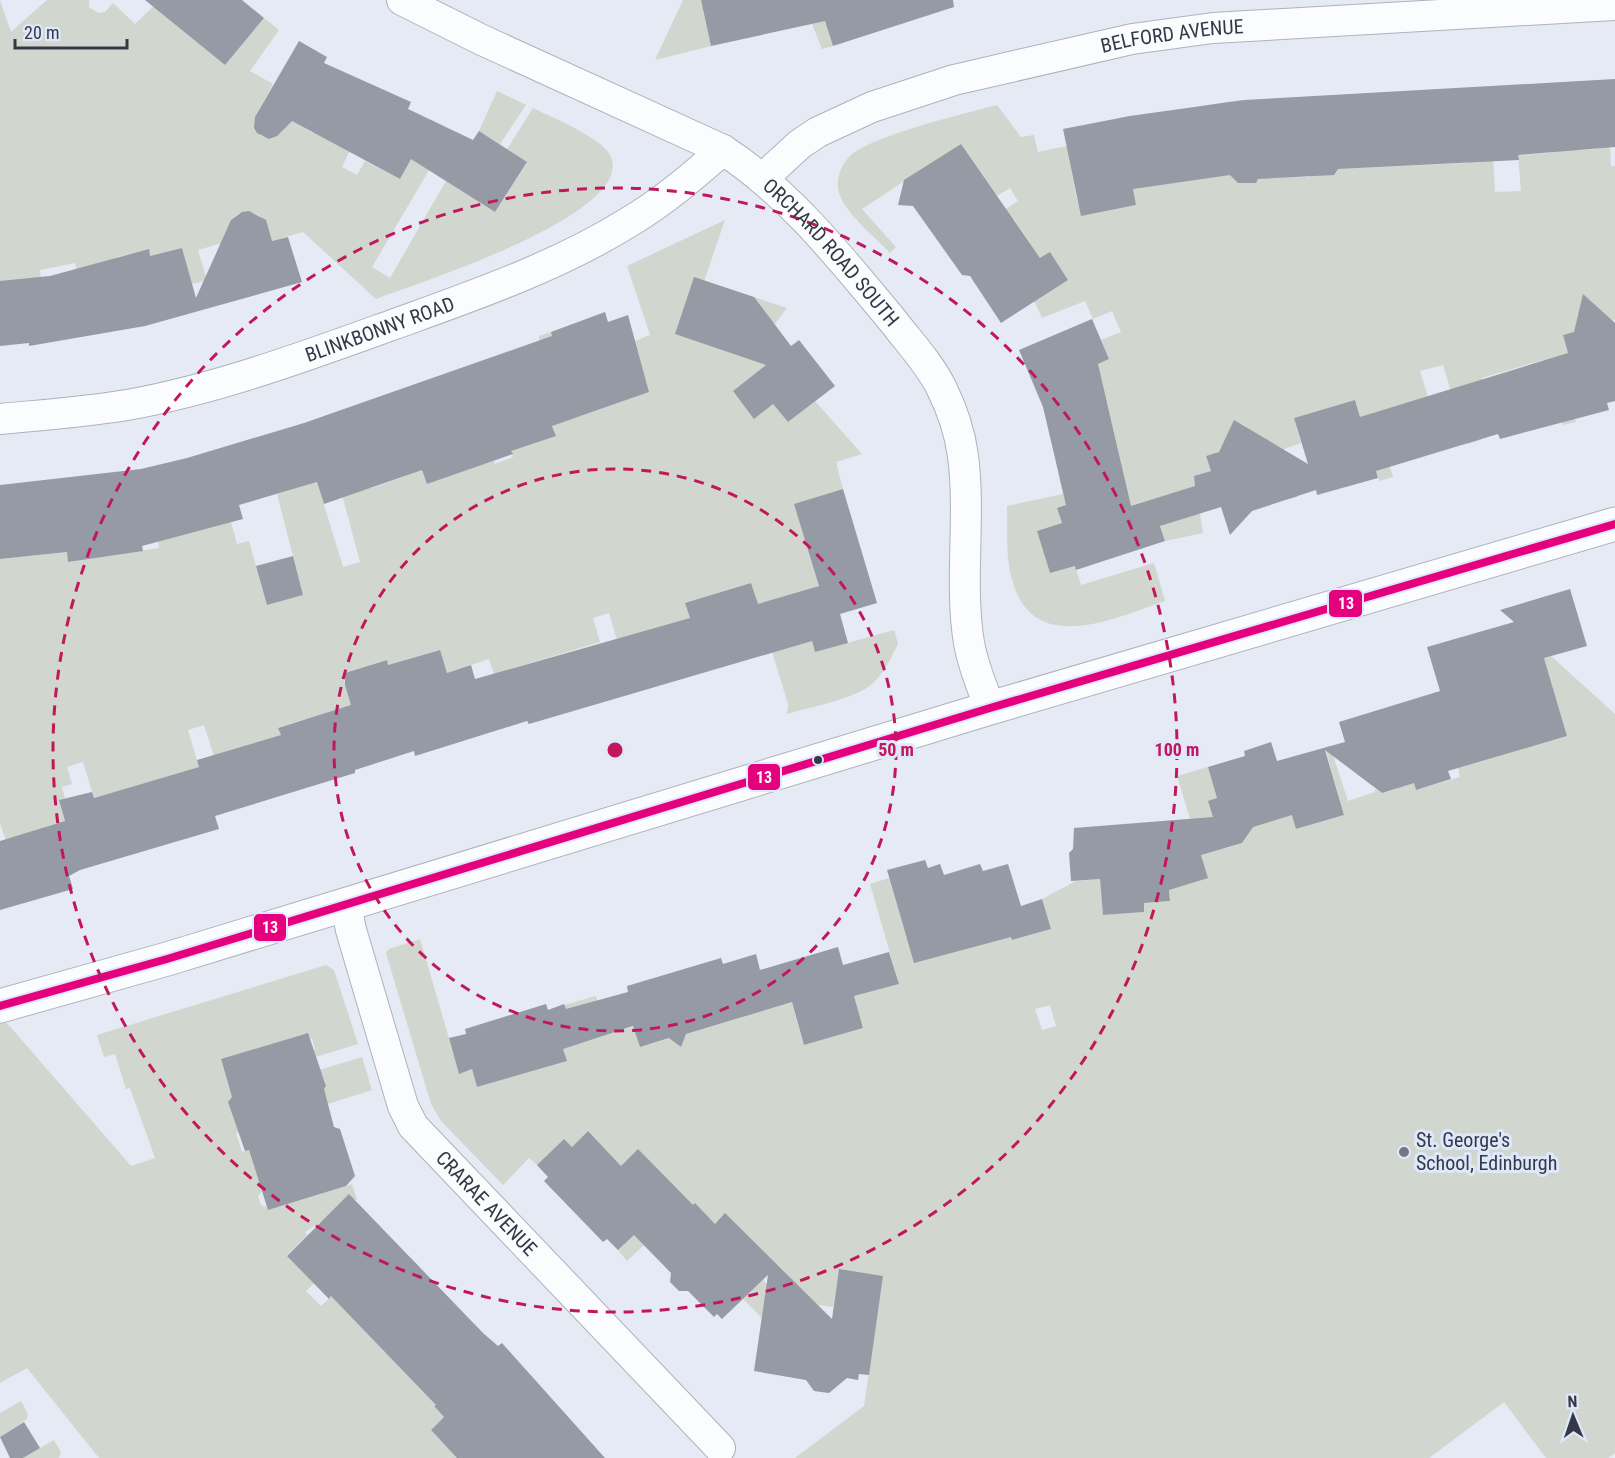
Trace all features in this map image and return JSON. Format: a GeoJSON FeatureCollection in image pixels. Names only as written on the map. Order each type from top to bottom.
{"type":"FeatureCollection","features":[{"type":"Feature","properties":{"kind":"street","name":"ORCHARD ROAD SOUTH"},"geometry":{"type":"LineString","coordinates":[[402,0],[482,40],[723,150],[762,179],[818,235],[868,291],[941,385],[960,438],[964,472],[969,644],[990,708]]}},
{"type":"Feature","properties":{"kind":"street","name":"BELFORD AVENUE"},"geometry":{"type":"LineString","coordinates":[[762,179],[800,144],[818,132],[880,104],[954,80],[1132,39],[1213,28],[1615,5]]}},
{"type":"Feature","properties":{"kind":"street","name":"BLINKBONNY ROAD"},"geometry":{"type":"LineString","coordinates":[[0,419],[128,405],[216,383],[330,348],[443,307],[576,252],[620,228],[675,191],[723,150]]}},
{"type":"Feature","properties":{"kind":"street"},"geometry":{"type":"LineString","coordinates":[[5,1005],[346,905],[990,708],[1615,524]]}},
{"type":"Feature","properties":{"kind":"street","name":"CRARAE AVENUE"},"geometry":{"type":"LineString","coordinates":[[346,905],[351,930],[400,1095],[413,1126],[720,1448]]}},
{"type":"Feature","properties":{"kind":"shaded area"},"geometry":{"type":"Polygon","coordinates":[[[0,0],[11,32],[47,0],[89,0],[89,7],[98,13],[105,12],[113,3],[135,24],[160,0],[181,29],[225,65],[264,18],[279,30],[250,71],[273,84],[255,117],[255,128],[261,136],[272,138],[281,132],[289,119],[313,133],[344,77],[366,117],[342,167],[357,175],[365,161],[400,179],[430,119],[452,131],[372,267],[390,278],[446,181],[495,212],[527,163],[507,149],[533,108],[575,128],[605,148],[610,155],[610,177],[592,200],[559,222],[519,243],[376,299],[303,232],[272,241],[261,217],[246,212],[238,214],[231,220],[233,240],[198,250],[207,280],[192,284],[182,248],[150,256],[148,250],[117,257],[124,297],[77,270],[75,263],[40,270],[46,321],[0,281],[0,0]]]}},
{"type":"Feature","properties":{"kind":"shaded area"},"geometry":{"type":"Polygon","coordinates":[[[683,0],[701,0],[711,46],[655,60],[683,0]]]}},
{"type":"Feature","properties":{"kind":"shaded area"},"geometry":{"type":"Polygon","coordinates":[[[786,0],[818,0],[833,46],[822,49],[812,24],[792,28],[786,0]]]}},
{"type":"Feature","properties":{"kind":"shaded area"},"geometry":{"type":"Polygon","coordinates":[[[497,91],[526,105],[500,144],[479,131],[497,91]]]}},
{"type":"Feature","properties":{"kind":"shaded area"},"geometry":{"type":"Polygon","coordinates":[[[1231,101],[1235,179],[1239,183],[1256,182],[1259,178],[1295,163],[1296,177],[1310,177],[1309,151],[1334,175],[1338,169],[1466,163],[1491,119],[1495,192],[1521,191],[1518,155],[1551,153],[1548,111],[1580,150],[1597,149],[1610,143],[1611,166],[1615,166],[1615,320],[1605,323],[1580,310],[1577,318],[1581,330],[1563,335],[1575,380],[1565,383],[1576,422],[1563,425],[1543,360],[1482,378],[1488,398],[1471,403],[1481,440],[1467,444],[1443,365],[1420,371],[1428,397],[1373,413],[1393,477],[1379,481],[1355,400],[1294,418],[1301,443],[1284,449],[1298,497],[1285,500],[1266,439],[1254,442],[1249,429],[1242,424],[1231,427],[1231,449],[1206,456],[1211,471],[1194,476],[1203,533],[1165,541],[1156,511],[1128,508],[1057,508],[1062,523],[1037,531],[1050,573],[1075,566],[1081,585],[1154,563],[1165,601],[1100,622],[1077,626],[1056,625],[1037,618],[1022,603],[1012,579],[1008,552],[1007,506],[1063,494],[1059,477],[1121,463],[1107,402],[1068,376],[1109,359],[1101,340],[1121,332],[1112,311],[1093,319],[1085,301],[1042,318],[1034,301],[1040,258],[1014,219],[957,256],[950,245],[1018,201],[1010,188],[995,197],[961,144],[862,209],[896,247],[890,253],[845,205],[838,187],[840,170],[850,156],[878,140],[997,105],[1021,137],[1034,135],[1038,152],[1067,146],[1077,200],[1087,215],[1136,205],[1119,118],[1132,116],[1138,143],[1159,185],[1213,177],[1203,106],[1231,101]]]}},
{"type":"Feature","properties":{"kind":"shaded area"},"geometry":{"type":"Polygon","coordinates":[[[725,220],[704,281],[787,308],[755,350],[766,365],[733,391],[754,418],[773,404],[788,422],[815,401],[862,454],[836,462],[843,489],[795,504],[819,586],[797,593],[815,652],[894,630],[898,644],[884,670],[872,684],[844,698],[787,714],[788,704],[751,583],[685,604],[690,618],[617,640],[609,613],[593,618],[600,642],[494,674],[489,659],[447,673],[439,650],[388,665],[386,660],[342,674],[356,720],[310,734],[305,719],[279,727],[281,735],[238,748],[217,765],[204,725],[188,730],[199,767],[94,798],[83,762],[67,767],[72,784],[62,787],[65,798],[59,800],[65,821],[45,827],[47,835],[8,847],[0,823],[0,559],[67,552],[69,562],[159,548],[158,541],[231,522],[237,544],[249,541],[267,605],[303,595],[277,494],[317,482],[343,567],[360,562],[337,476],[372,488],[406,476],[390,430],[406,424],[427,484],[471,468],[463,375],[495,464],[513,457],[500,418],[556,435],[544,403],[539,336],[551,332],[581,416],[649,392],[635,341],[650,335],[627,266],[725,220]]]}},
{"type":"Feature","properties":{"kind":"shaded area"},"geometry":{"type":"Polygon","coordinates":[[[1551,656],[1615,714],[1615,1453],[1608,1458],[1546,1458],[1504,1402],[1429,1458],[795,1458],[864,1406],[883,1276],[839,1270],[833,1307],[784,1300],[764,1320],[743,1299],[763,1280],[772,1290],[784,1279],[785,1272],[776,1263],[769,1263],[726,1214],[715,1224],[695,1203],[672,1226],[668,1222],[627,1261],[618,1250],[644,1225],[638,1150],[621,1166],[588,1131],[572,1147],[564,1139],[537,1165],[529,1158],[503,1185],[441,1121],[431,1104],[386,953],[389,949],[420,939],[459,1073],[472,1069],[477,1087],[566,1061],[561,1043],[564,1005],[596,996],[608,1034],[634,1027],[640,1047],[670,1038],[675,1042],[684,1039],[686,1034],[743,1017],[782,968],[804,1045],[863,1028],[854,996],[899,984],[870,884],[889,878],[907,939],[939,939],[944,955],[1009,931],[1012,940],[1050,929],[1042,899],[1076,881],[1100,879],[1103,915],[1144,912],[1144,903],[1170,901],[1167,862],[1208,878],[1177,776],[1208,767],[1217,798],[1223,849],[1242,843],[1246,837],[1242,824],[1249,826],[1262,823],[1288,802],[1297,829],[1344,815],[1325,747],[1330,746],[1348,801],[1375,792],[1374,789],[1382,793],[1396,789],[1409,767],[1416,790],[1460,777],[1458,768],[1500,756],[1493,735],[1534,746],[1567,736],[1544,658],[1551,656]],[[1050,1005],[1035,1009],[1042,1030],[1056,1026],[1050,1005]]]}},
{"type":"Feature","properties":{"kind":"shaded area"},"geometry":{"type":"Polygon","coordinates":[[[326,965],[334,970],[358,1044],[312,1058],[311,1054],[315,1049],[312,1039],[304,1034],[221,1060],[232,1097],[322,1091],[326,1086],[323,1075],[316,1071],[362,1057],[372,1090],[236,1133],[242,1152],[249,1150],[262,1191],[258,1196],[261,1205],[267,1207],[268,1210],[352,1184],[357,1199],[305,1232],[307,1235],[287,1255],[304,1273],[320,1277],[306,1291],[321,1306],[335,1293],[355,1312],[411,1258],[420,1267],[379,1306],[420,1380],[477,1327],[483,1333],[460,1356],[473,1370],[434,1406],[444,1417],[431,1430],[447,1447],[513,1458],[99,1458],[27,1368],[0,1383],[0,1015],[131,1166],[155,1158],[130,1088],[126,1089],[115,1054],[104,1057],[97,1035],[326,965]]]}},
{"type":"Feature","properties":{"kind":"shaded area"},"geometry":{"type":"Polygon","coordinates":[[[21,1401],[28,1414],[27,1419],[0,1437],[0,1413],[21,1401]]]}},
{"type":"Feature","properties":{"kind":"shaded area"},"geometry":{"type":"Polygon","coordinates":[[[54,1440],[61,1452],[59,1458],[23,1458],[54,1440]]]}},
{"type":"Feature","properties":{"kind":"building"},"geometry":{"type":"Polygon","coordinates":[[[145,0],[242,0],[264,18],[225,65],[145,0]]]}},
{"type":"Feature","properties":{"kind":"building"},"geometry":{"type":"Polygon","coordinates":[[[701,0],[953,0],[954,7],[833,46],[825,21],[711,46],[701,0]]]}},
{"type":"Feature","properties":{"kind":"building"},"geometry":{"type":"Polygon","coordinates":[[[299,41],[327,57],[324,63],[411,102],[408,109],[473,140],[479,131],[527,162],[495,212],[411,159],[400,179],[292,121],[277,136],[269,139],[257,133],[254,128],[255,117],[299,41]]]}},
{"type":"Feature","properties":{"kind":"building"},"geometry":{"type":"Polygon","coordinates":[[[1615,79],[1615,147],[1518,155],[1519,160],[1338,169],[1334,175],[1258,179],[1256,183],[1238,183],[1230,175],[1133,189],[1136,205],[1081,216],[1063,129],[1130,116],[1244,100],[1615,79]]]}},
{"type":"Feature","properties":{"kind":"building"},"geometry":{"type":"Polygon","coordinates":[[[961,144],[1040,258],[1050,252],[1068,280],[1001,323],[970,276],[962,275],[913,206],[898,205],[904,180],[961,144]]]}},
{"type":"Feature","properties":{"kind":"building"},"geometry":{"type":"Polygon","coordinates":[[[249,211],[266,220],[272,241],[288,237],[302,282],[145,326],[29,346],[29,343],[0,346],[0,281],[50,276],[149,249],[150,256],[182,248],[196,298],[231,220],[242,212],[249,211]]]}},
{"type":"Feature","properties":{"kind":"building"},"geometry":{"type":"Polygon","coordinates":[[[694,277],[754,297],[791,346],[799,340],[835,386],[788,422],[773,404],[754,419],[733,391],[766,365],[675,334],[694,277]]]}},
{"type":"Feature","properties":{"kind":"building"},"geometry":{"type":"Polygon","coordinates":[[[1583,294],[1615,323],[1615,401],[1607,403],[1609,410],[1500,439],[1498,434],[1376,471],[1378,478],[1317,495],[1316,490],[1252,511],[1230,535],[1221,507],[1160,526],[1165,541],[1076,570],[1075,566],[1050,573],[1037,531],[1062,523],[1057,508],[1066,505],[1043,407],[1019,350],[1092,319],[1109,359],[1098,364],[1131,506],[1195,486],[1194,476],[1211,471],[1206,456],[1219,452],[1234,420],[1308,464],[1294,418],[1355,400],[1360,417],[1568,353],[1563,335],[1574,332],[1583,294]]]}},
{"type":"Feature","properties":{"kind":"building"},"geometry":{"type":"Polygon","coordinates":[[[605,312],[608,322],[628,315],[649,392],[552,426],[556,436],[511,451],[513,454],[427,484],[422,470],[324,504],[317,482],[239,505],[243,519],[142,546],[143,551],[68,562],[67,552],[0,559],[0,485],[141,469],[187,458],[304,423],[552,336],[551,332],[605,312]]]}},
{"type":"Feature","properties":{"kind":"building"},"geometry":{"type":"Polygon","coordinates":[[[843,489],[877,603],[840,614],[848,643],[815,652],[812,641],[529,724],[527,721],[415,756],[414,751],[355,770],[355,773],[215,816],[219,829],[80,870],[69,876],[73,889],[0,910],[0,841],[65,821],[59,800],[92,792],[94,798],[199,767],[197,760],[281,735],[278,728],[351,705],[345,685],[345,673],[387,660],[388,665],[440,650],[447,673],[471,665],[475,679],[690,618],[685,603],[751,583],[758,604],[819,586],[794,504],[843,489]]]}},
{"type":"Feature","properties":{"kind":"building"},"geometry":{"type":"Polygon","coordinates":[[[293,556],[303,595],[267,605],[256,566],[293,556]]]}},
{"type":"Feature","properties":{"kind":"building"},"geometry":{"type":"Polygon","coordinates":[[[1570,589],[1587,646],[1544,658],[1567,736],[1448,771],[1451,779],[1416,790],[1414,783],[1382,793],[1325,750],[1344,815],[1296,829],[1292,815],[1253,827],[1242,843],[1201,855],[1208,878],[1169,890],[1170,901],[1144,903],[1144,912],[1103,915],[1100,879],[1071,881],[1069,853],[1073,849],[1074,828],[1213,817],[1208,801],[1217,798],[1208,767],[1245,756],[1244,751],[1271,742],[1277,761],[1345,742],[1339,722],[1440,691],[1427,647],[1514,622],[1500,610],[1570,589]]]}},
{"type":"Feature","properties":{"kind":"building"},"geometry":{"type":"Polygon","coordinates":[[[925,860],[928,868],[940,864],[944,875],[980,864],[983,871],[1008,864],[1021,906],[1042,899],[1051,929],[1012,940],[1011,937],[914,963],[887,870],[925,860]]]}},
{"type":"Feature","properties":{"kind":"building"},"geometry":{"type":"Polygon","coordinates":[[[838,947],[843,965],[889,952],[899,984],[854,996],[863,1028],[804,1045],[792,1002],[686,1034],[681,1047],[669,1038],[640,1047],[633,1026],[563,1049],[567,1061],[477,1087],[472,1069],[459,1074],[449,1038],[466,1034],[465,1029],[546,1004],[548,1010],[564,1004],[566,1009],[628,992],[627,986],[721,958],[723,964],[756,954],[760,970],[838,947]]]}},
{"type":"Feature","properties":{"kind":"building"},"geometry":{"type":"Polygon","coordinates":[[[308,1033],[326,1086],[324,1089],[334,1127],[340,1129],[355,1176],[346,1186],[268,1210],[249,1150],[245,1151],[228,1102],[232,1097],[221,1059],[308,1033]]]}},
{"type":"Feature","properties":{"kind":"building"},"geometry":{"type":"Polygon","coordinates":[[[588,1131],[621,1166],[638,1149],[715,1224],[725,1213],[832,1319],[839,1269],[883,1276],[869,1375],[859,1374],[858,1380],[847,1378],[829,1393],[814,1391],[806,1380],[754,1371],[768,1275],[722,1319],[717,1314],[714,1317],[688,1291],[679,1291],[670,1282],[671,1273],[634,1235],[618,1250],[607,1239],[603,1242],[544,1181],[548,1177],[537,1165],[564,1139],[572,1147],[588,1131]]]}},
{"type":"Feature","properties":{"kind":"building"},"geometry":{"type":"Polygon","coordinates":[[[349,1194],[483,1333],[498,1346],[502,1343],[605,1458],[457,1458],[431,1430],[444,1417],[434,1406],[436,1405],[331,1296],[329,1299],[287,1256],[349,1194]]]}},
{"type":"Feature","properties":{"kind":"building"},"geometry":{"type":"Polygon","coordinates":[[[24,1422],[40,1448],[23,1458],[10,1458],[0,1437],[24,1422]]]}},
{"type":"Feature","properties":{"kind":"transit line","name":"13"},"geometry":{"type":"LineString","coordinates":[[0,1006],[167,959],[990,708],[1615,524]]}},
{"type":"Feature","properties":{"kind":"place","name":"St. George's School, Edinburgh"},"geometry":{"type":"Point","coordinates":[1404,1152]}}]}
